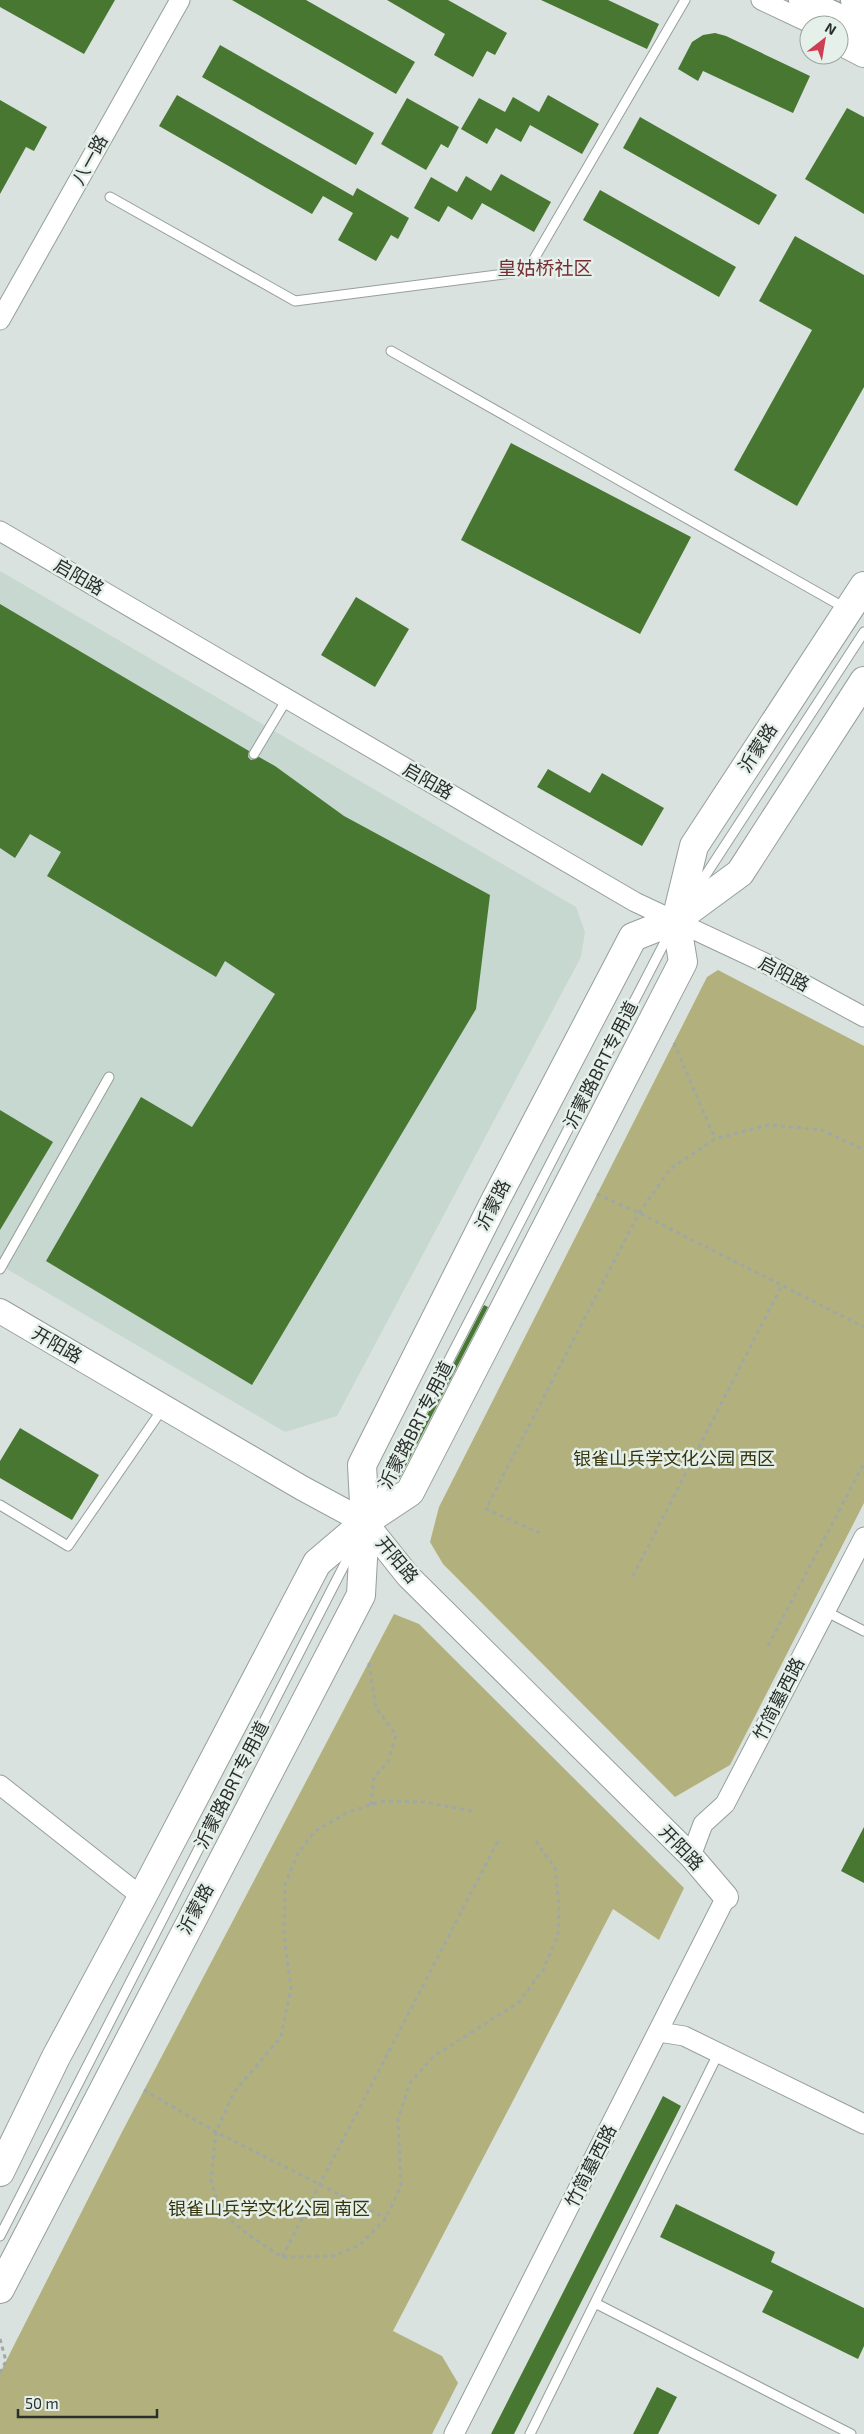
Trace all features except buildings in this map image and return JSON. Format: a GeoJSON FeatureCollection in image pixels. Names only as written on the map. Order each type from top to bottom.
{"type":"FeatureCollection","features":[{"type":"Feature","properties":{"kind":"main road"},"geometry":{"type":"LineString","coordinates":[[854,0],[864,4]]}},
{"type":"Feature","properties":{"kind":"main road"},"geometry":{"type":"LineString","coordinates":[[812,13],[864,29]]}},
{"type":"Feature","properties":{"kind":"main road"},"geometry":{"type":"LineString","coordinates":[[849,45],[864,53]]}},
{"type":"Feature","properties":{"kind":"main road","name":"沂蒙路"},"geometry":{"type":"LineString","coordinates":[[0,2172],[56,2056],[142,1897],[317,1563],[366,1522],[410,1492],[683,962],[676,920],[694,846],[864,586]]}},
{"type":"Feature","properties":{"kind":"main road","name":"沂蒙路"},"geometry":{"type":"LineString","coordinates":[[0,2289],[361,1595],[366,1522],[362,1465],[495,1201],[633,937],[676,920],[740,873],[864,681]]}},
{"type":"Feature","properties":{"kind":"street","name":"八一路"},"geometry":{"type":"LineString","coordinates":[[0,320],[180,0]]}},
{"type":"Feature","properties":{"kind":"street"},"geometry":{"type":"LineString","coordinates":[[761,0],[812,13]]}},
{"type":"Feature","properties":{"kind":"street","name":"启阳路"},"geometry":{"type":"LineString","coordinates":[[0,531],[625,896],[765,963],[864,1017]]}},
{"type":"Feature","properties":{"kind":"street","name":"开阳路"},"geometry":{"type":"LineString","coordinates":[[0,1312],[366,1522],[408,1576],[691,1856],[726,1897]]}},
{"type":"Feature","properties":{"kind":"street","name":"竹简墓西路"},"geometry":{"type":"LineString","coordinates":[[691,1856],[702,1824],[725,1804],[864,1537]]}},
{"type":"Feature","properties":{"kind":"street"},"geometry":{"type":"LineString","coordinates":[[0,1784],[142,1897]]}},
{"type":"Feature","properties":{"kind":"street","name":"竹简墓西路"},"geometry":{"type":"LineString","coordinates":[[454,2434],[660,2032],[726,1897]]}},
{"type":"Feature","properties":{"kind":"street"},"geometry":{"type":"LineString","coordinates":[[660,2032],[684,2036],[864,2124]]}},
{"type":"Feature","properties":{"kind":"lane"},"geometry":{"type":"LineString","coordinates":[[110,197],[294,301],[527,271],[685,0]]}},
{"type":"Feature","properties":{"kind":"lane"},"geometry":{"type":"LineString","coordinates":[[391,351],[849,610]]}},
{"type":"Feature","properties":{"kind":"lane"},"geometry":{"type":"LineString","coordinates":[[676,920],[864,632]]}},
{"type":"Feature","properties":{"kind":"lane"},"geometry":{"type":"LineString","coordinates":[[254,754],[287,698]]}},
{"type":"Feature","properties":{"kind":"lane"},"geometry":{"type":"LineString","coordinates":[[0,1268],[109,1077]]}},
{"type":"Feature","properties":{"kind":"lane"},"geometry":{"type":"LineString","coordinates":[[0,1505],[68,1546],[163,1407]]}},
{"type":"Feature","properties":{"kind":"lane","name":"沂蒙路BRT专用道"},"geometry":{"type":"LineString","coordinates":[[0,2236],[366,1522]]}},
{"type":"Feature","properties":{"kind":"lane"},"geometry":{"type":"LineString","coordinates":[[825,1611],[864,1632]]}},
{"type":"Feature","properties":{"kind":"lane"},"geometry":{"type":"LineString","coordinates":[[530,2434],[718,2054]]}},
{"type":"Feature","properties":{"kind":"lane"},"geometry":{"type":"LineString","coordinates":[[595,2302],[852,2434]]}},
{"type":"Feature","properties":{"kind":"path"},"geometry":{"type":"LineString","coordinates":[[674,1043],[715,1139]]}},
{"type":"Feature","properties":{"kind":"path"},"geometry":{"type":"LineString","coordinates":[[540,1533],[486,1509],[639,1213],[670,1169],[715,1139],[768,1125],[822,1130],[864,1150]]}},
{"type":"Feature","properties":{"kind":"path"},"geometry":{"type":"LineString","coordinates":[[597,1194],[639,1213],[864,1327]]}},
{"type":"Feature","properties":{"kind":"path"},"geometry":{"type":"LineString","coordinates":[[634,1576],[782,1285]]}},
{"type":"Feature","properties":{"kind":"path"},"geometry":{"type":"LineString","coordinates":[[768,1646],[864,1464]]}},
{"type":"Feature","properties":{"kind":"path"},"geometry":{"type":"LineString","coordinates":[[369,1662],[376,1708],[396,1736],[388,1762],[374,1778],[371,1805]]}},
{"type":"Feature","properties":{"kind":"path"},"geometry":{"type":"LineString","coordinates":[[472,1811],[424,1802],[383,1801],[348,1812],[315,1830],[298,1853],[285,1885],[284,1935],[291,1988],[281,2037],[234,2092],[216,2132],[211,2180],[220,2212],[250,2236],[282,2257],[333,2256],[360,2245],[386,2218],[401,2186],[398,2119],[410,2083],[434,2056],[518,2003],[543,1970],[558,1935],[559,1904],[555,1868],[535,1840]]}},
{"type":"Feature","properties":{"kind":"path"},"geometry":{"type":"LineString","coordinates":[[282,2257],[318,2184],[498,1841]]}},
{"type":"Feature","properties":{"kind":"path"},"geometry":{"type":"LineString","coordinates":[[144,2090],[216,2132],[386,2218]]}},
{"type":"Feature","properties":{"kind":"path"},"geometry":{"type":"LineString","coordinates":[[0,2339],[6,2361],[0,2373]]}},
{"type":"Feature","properties":{"kind":"shaded area"},"geometry":{"type":"Polygon","coordinates":[[[0,571],[576,907],[585,932],[581,957],[337,1416],[285,1432],[0,1265],[0,571]]]}},
{"type":"Feature","properties":{"kind":"green space","name":"银雀山兵学文化公园 西区"},"geometry":{"type":"Polygon","coordinates":[[[718,970],[864,1046],[864,1503],[730,1765],[675,1797],[443,1564],[430,1542],[439,1507],[707,977],[718,970]]]}},
{"type":"Feature","properties":{"kind":"green space","name":"银雀山兵学文化公园 南区"},"geometry":{"type":"Polygon","coordinates":[[[394,1614],[419,1624],[684,1888],[659,1940],[613,1909],[393,2331],[442,2356],[458,2383],[432,2434],[0,2434],[0,2373],[122,2132],[394,1614]]]}},
{"type":"Feature","properties":{"kind":"district","name":"皇姑桥社区"},"geometry":{"type":"Point","coordinates":[545,268]}}]}
